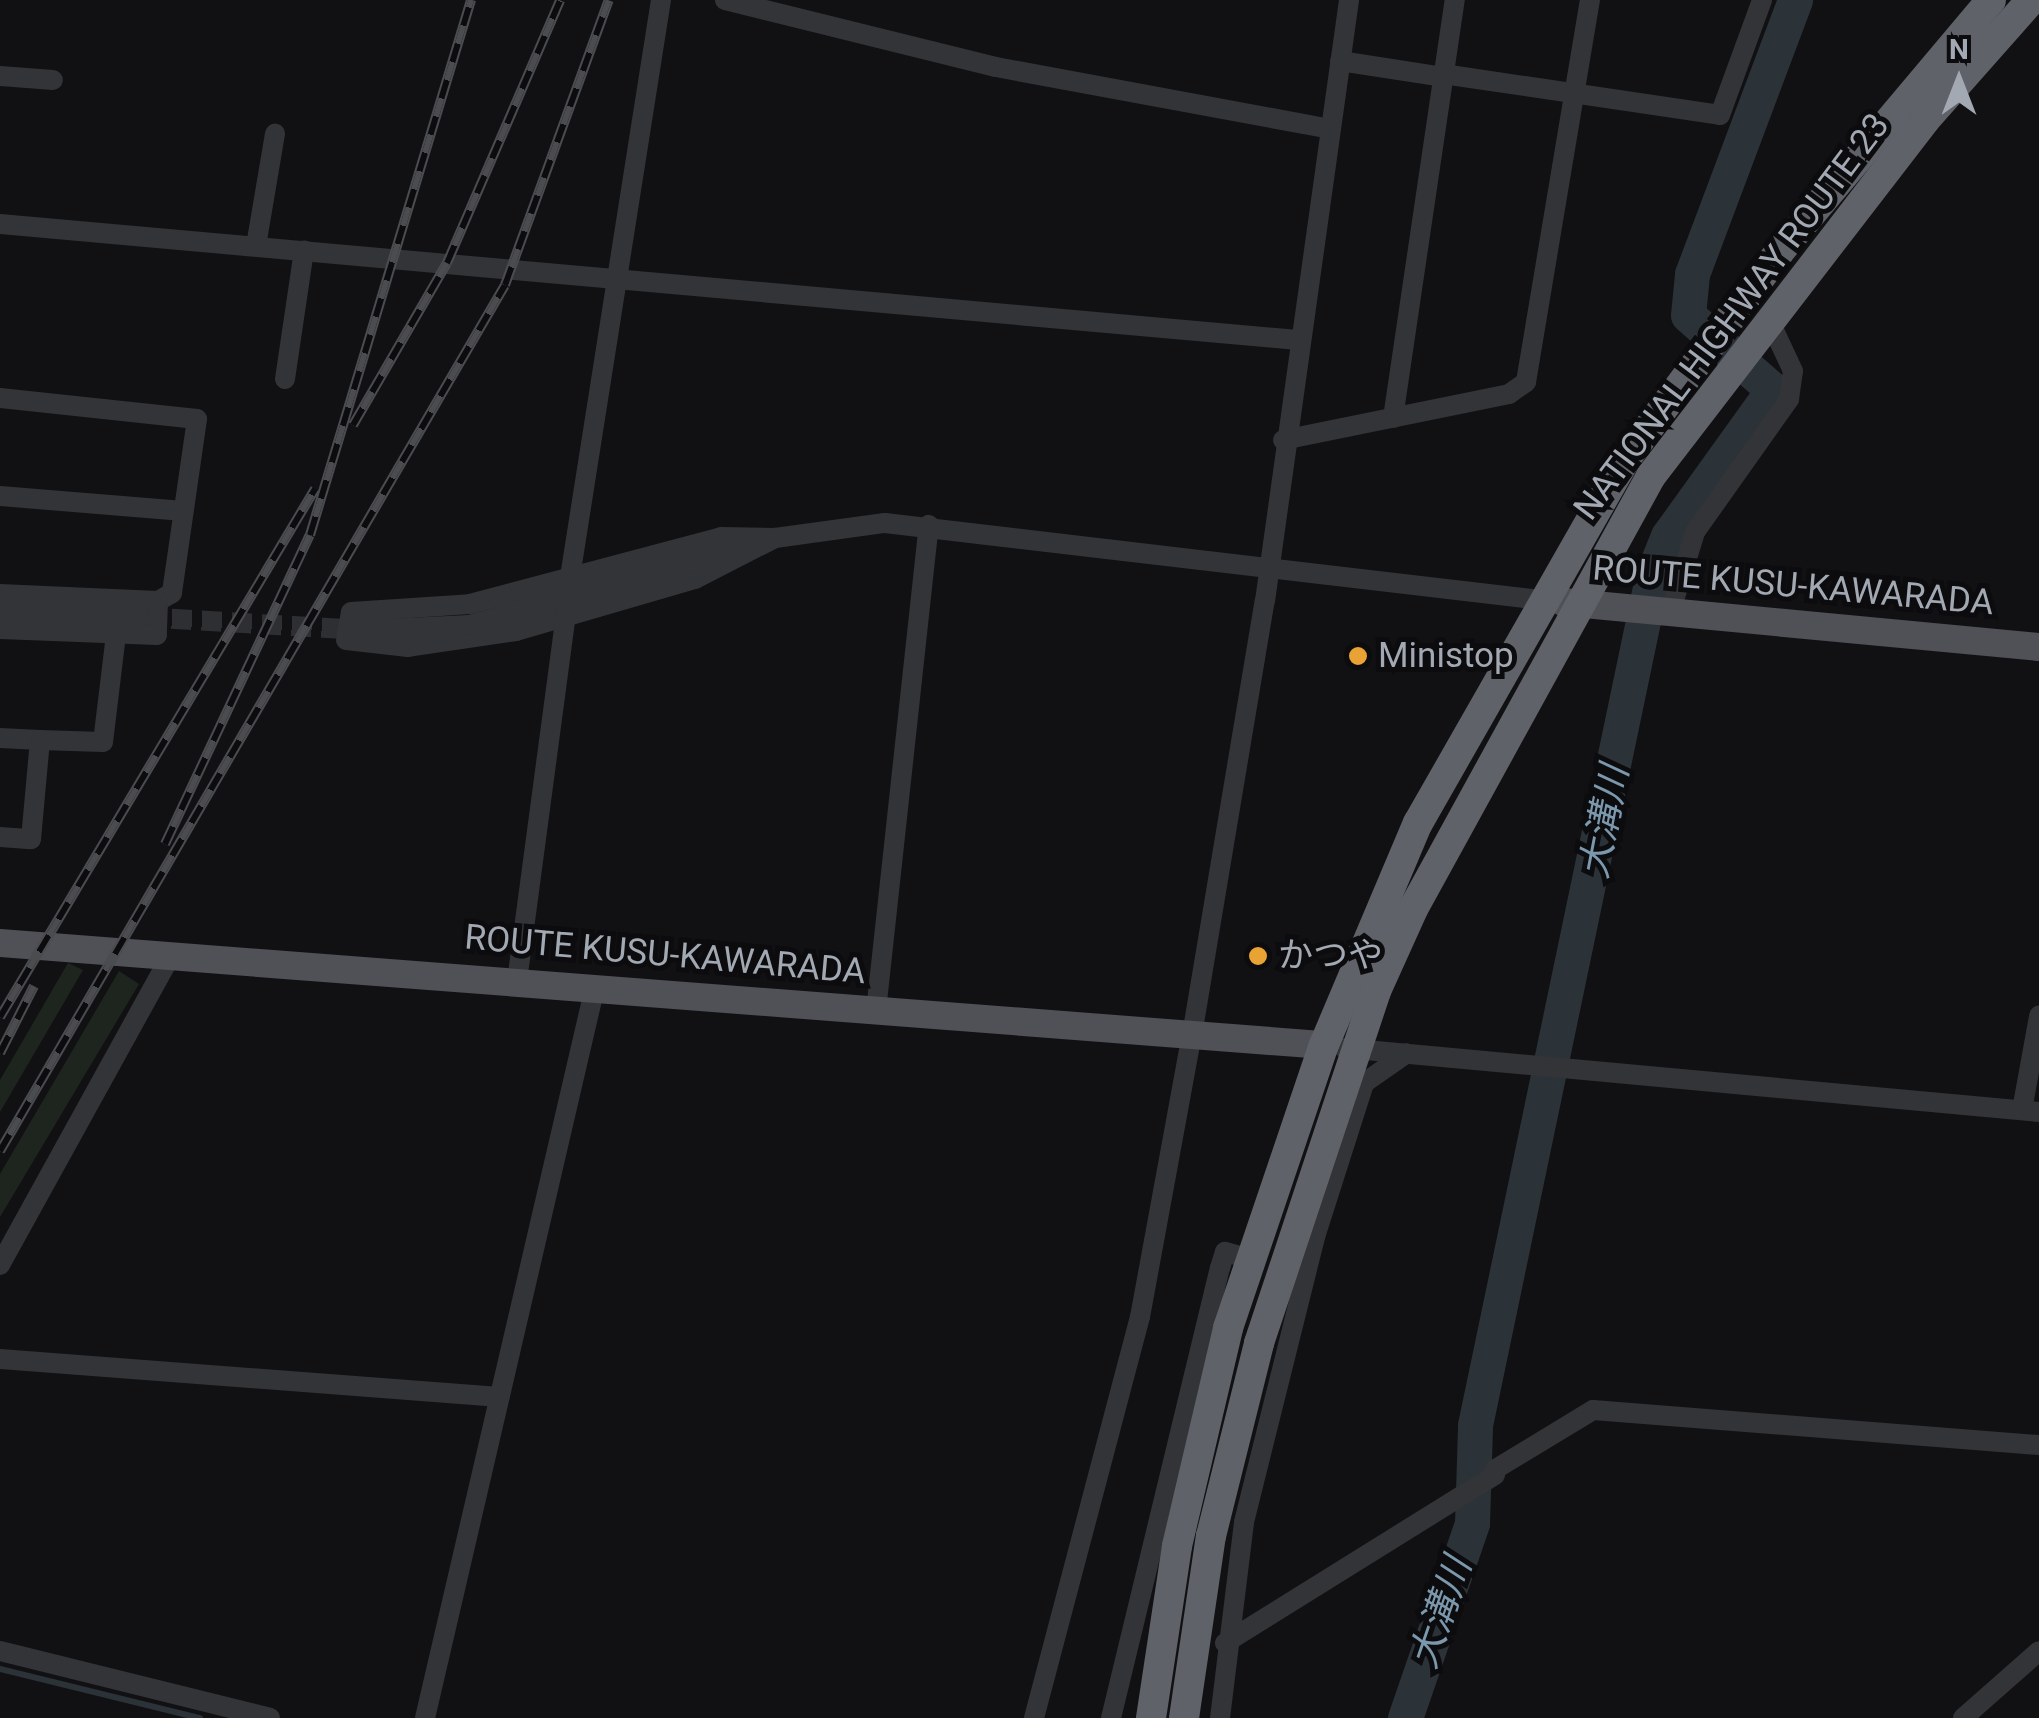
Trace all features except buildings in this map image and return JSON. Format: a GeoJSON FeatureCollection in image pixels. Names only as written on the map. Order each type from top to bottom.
{"type":"FeatureCollection","features":[{"type":"Feature","properties":{"kind":"highway","name":"NATIONAL HIGHWAY ROUTE 23"},"geometry":{"type":"LineString","coordinates":[[1151,1718],[1194,1465],[1252,1259],[1324,1046],[1418,823],[1540,600],[1701,358],[1991,0]]}},
{"type":"Feature","properties":{"kind":"highway","name":"NATIONAL HIGHWAY ROUTE 23"},"geometry":{"type":"LineString","coordinates":[[1184,1718],[1236,1424],[1356,1049],[1413,909],[1574,603],[1651,476],[1760,335],[2032,0]]}},
{"type":"Feature","properties":{"kind":"main road","name":"ROUTE KUSU-KAWARADA"},"geometry":{"type":"LineString","coordinates":[[1540,600],[2039,647]]}},
{"type":"Feature","properties":{"kind":"main road","name":"ROUTE KUSU-KAWARADA"},"geometry":{"type":"LineString","coordinates":[[0,943],[172,952],[1324,1046]]}},
{"type":"Feature","properties":{"kind":"street"},"geometry":{"type":"LineString","coordinates":[[570,578],[610,278],[661,0]]}},
{"type":"Feature","properties":{"kind":"street"},"geometry":{"type":"LineString","coordinates":[[725,0],[996,67],[1329,129]]}},
{"type":"Feature","properties":{"kind":"street"},"geometry":{"type":"LineString","coordinates":[[1034,1718],[1140,1317],[1192,1036],[1269,566],[1283,440],[1349,0]]}},
{"type":"Feature","properties":{"kind":"street"},"geometry":{"type":"LineString","coordinates":[[1393,418],[1454,0]]}},
{"type":"Feature","properties":{"kind":"street"},"geometry":{"type":"LineString","coordinates":[[1283,440],[1393,418],[1526,382],[1590,0]]}},
{"type":"Feature","properties":{"kind":"street"},"geometry":{"type":"LineString","coordinates":[[1340,61],[1720,115],[1762,0]]}},
{"type":"Feature","properties":{"kind":"street"},"geometry":{"type":"LineString","coordinates":[[0,76],[53,80]]}},
{"type":"Feature","properties":{"kind":"street"},"geometry":{"type":"LineString","coordinates":[[256,246],[275,134]]}},
{"type":"Feature","properties":{"kind":"street"},"geometry":{"type":"LineString","coordinates":[[0,224],[1298,340]]}},
{"type":"Feature","properties":{"kind":"street"},"geometry":{"type":"LineString","coordinates":[[285,379],[304,250]]}},
{"type":"Feature","properties":{"kind":"street"},"geometry":{"type":"LineString","coordinates":[[1666,613],[1695,532],[1789,398],[1793,371],[1760,335]]}},
{"type":"Feature","properties":{"kind":"street"},"geometry":{"type":"LineString","coordinates":[[0,398],[197,418],[172,593],[158,601],[0,594]]}},
{"type":"Feature","properties":{"kind":"street"},"geometry":{"type":"LineString","coordinates":[[0,496],[183,511]]}},
{"type":"Feature","properties":{"kind":"street"},"geometry":{"type":"LineString","coordinates":[[364,630],[469,625],[827,526],[929,524],[1540,600]]}},
{"type":"Feature","properties":{"kind":"street"},"geometry":{"type":"LineString","coordinates":[[876,1011],[929,524]]}},
{"type":"Feature","properties":{"kind":"street"},"geometry":{"type":"LineString","coordinates":[[721,537],[775,538],[695,580],[566,616],[408,647],[346,640],[350,612],[444,609],[721,537]]}},
{"type":"Feature","properties":{"kind":"street"},"geometry":{"type":"LineString","coordinates":[[0,629],[157,635],[158,601]]}},
{"type":"Feature","properties":{"kind":"street"},"geometry":{"type":"LineString","coordinates":[[0,610],[140,617]]}},
{"type":"Feature","properties":{"kind":"street"},"geometry":{"type":"LineString","coordinates":[[517,980],[566,616]]}},
{"type":"Feature","properties":{"kind":"street"},"geometry":{"type":"LineString","coordinates":[[0,738],[103,742],[116,634]]}},
{"type":"Feature","properties":{"kind":"street"},"geometry":{"type":"LineString","coordinates":[[0,837],[31,838],[40,740]]}},
{"type":"Feature","properties":{"kind":"street"},"geometry":{"type":"LineString","coordinates":[[0,1265],[172,952]]}},
{"type":"Feature","properties":{"kind":"street"},"geometry":{"type":"LineString","coordinates":[[425,1718],[596,987]]}},
{"type":"Feature","properties":{"kind":"street"},"geometry":{"type":"LineString","coordinates":[[1324,1046],[2030,1111],[2039,1016]]}},
{"type":"Feature","properties":{"kind":"street"},"geometry":{"type":"LineString","coordinates":[[1220,1718],[1224,1643],[1244,1522],[1314,1237],[1364,1083],[1408,1053]]}},
{"type":"Feature","properties":{"kind":"street"},"geometry":{"type":"LineString","coordinates":[[1111,1718],[1224,1252],[1252,1259]]}},
{"type":"Feature","properties":{"kind":"street"},"geometry":{"type":"LineString","coordinates":[[0,1359],[500,1397]]}},
{"type":"Feature","properties":{"kind":"street"},"geometry":{"type":"LineString","coordinates":[[1224,1643],[1593,1410],[2039,1445]]}},
{"type":"Feature","properties":{"kind":"street"},"geometry":{"type":"LineString","coordinates":[[0,1651],[270,1718]]}},
{"type":"Feature","properties":{"kind":"street"},"geometry":{"type":"LineString","coordinates":[[1962,1718],[2039,1651]]}},
{"type":"Feature","properties":{"kind":"shaded area"},"geometry":{"type":"Polygon","coordinates":[[[68,963],[83,970],[0,1112],[0,1080],[68,963]]]}},
{"type":"Feature","properties":{"kind":"shaded area"},"geometry":{"type":"Polygon","coordinates":[[[119,971],[139,984],[0,1217],[0,1174],[119,971]]]}},
{"type":"Feature","properties":{"kind":"waterway","name":"大溝川"},"geometry":{"type":"LineString","coordinates":[[1405,1718],[1472,1523],[1475,1425],[1653,573],[1668,536],[1773,390],[1688,315],[1692,274],[1795,0]]}},
{"type":"Feature","properties":{"kind":"waterway"},"geometry":{"type":"LineString","coordinates":[[0,1669],[200,1718]]}},
{"type":"Feature","properties":{"kind":"tunnel"},"geometry":{"type":"LineString","coordinates":[[142,617],[362,630]]}},
{"type":"Feature","properties":{"kind":"railway"},"geometry":{"type":"LineString","coordinates":[[165,844],[310,535],[471,0]]}},
{"type":"Feature","properties":{"kind":"railway"},"geometry":{"type":"LineString","coordinates":[[353,425],[447,263],[560,0]]}},
{"type":"Feature","properties":{"kind":"railway"},"geometry":{"type":"LineString","coordinates":[[0,1151],[505,285],[609,0]]}},
{"type":"Feature","properties":{"kind":"railway"},"geometry":{"type":"LineString","coordinates":[[0,1017],[315,489]]}},
{"type":"Feature","properties":{"kind":"railway"},"geometry":{"type":"LineString","coordinates":[[0,1053],[34,986]]}},
{"type":"Feature","properties":{"kind":"place","name":"Ministop"},"geometry":{"type":"Point","coordinates":[1358,656]}},
{"type":"Feature","properties":{"kind":"place","name":"かつや"},"geometry":{"type":"Point","coordinates":[1258,956]}}]}
